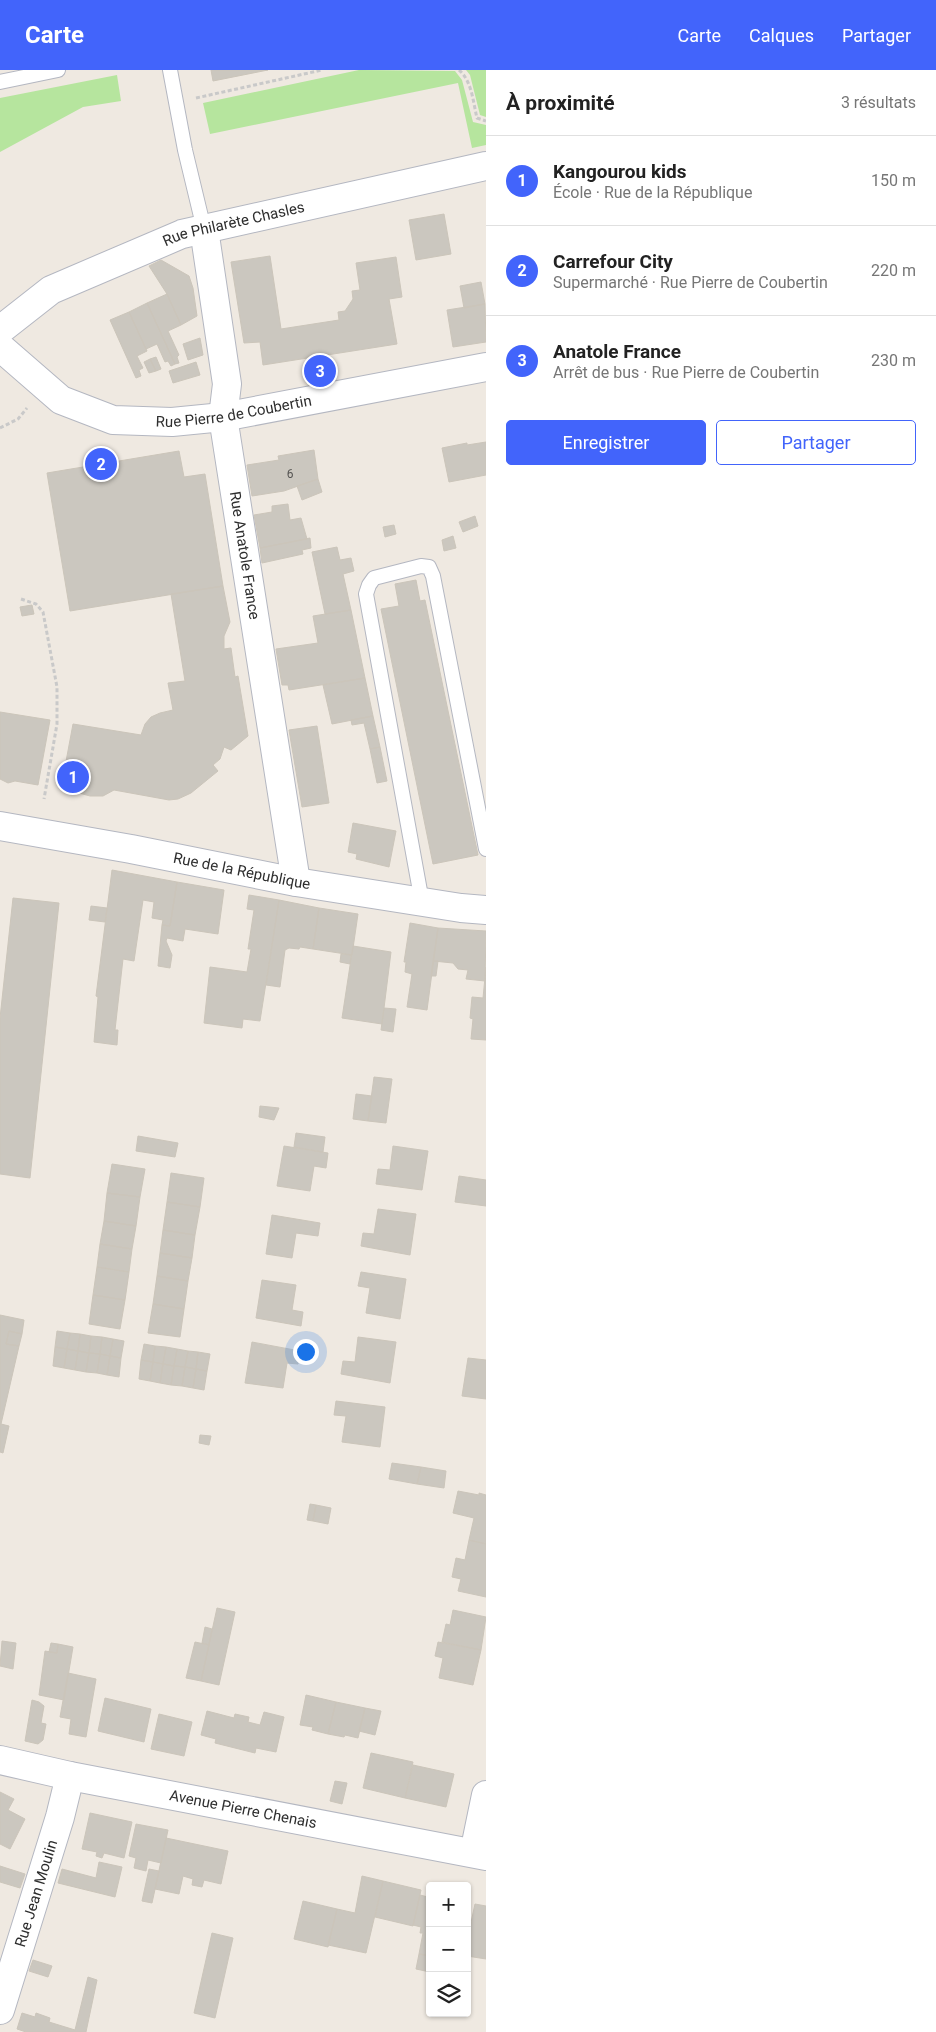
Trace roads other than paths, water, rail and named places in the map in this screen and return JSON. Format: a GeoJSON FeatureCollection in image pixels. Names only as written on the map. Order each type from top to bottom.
{"type":"FeatureCollection","features":[{"type":"Feature","properties":{"kind":"street","name":"Rue Philarète Chasles"},"geometry":{"type":"LineString","coordinates":[[0,330],[51,290],[182,234],[486,166]]}},
{"type":"Feature","properties":{"kind":"street","name":"Rue Anatole France"},"geometry":{"type":"LineString","coordinates":[[204,229],[227,384],[223,417],[296,882]]}},
{"type":"Feature","properties":{"kind":"street","name":"Rue Pierre de Coubertin"},"geometry":{"type":"LineString","coordinates":[[0,347],[61,400],[113,420],[172,422],[223,417],[486,368]]}},
{"type":"Feature","properties":{"kind":"street","name":"Rue de la République"},"geometry":{"type":"LineString","coordinates":[[0,826],[131,849],[296,882],[486,910]]}},
{"type":"Feature","properties":{"kind":"street","name":"Avenue Pierre Chenais"},"geometry":{"type":"LineString","coordinates":[[0,1760],[70,1776],[480,1854]]}},
{"type":"Feature","properties":{"kind":"street","name":"Rue Jean Moulin"},"geometry":{"type":"LineString","coordinates":[[0,2010],[60,1817],[70,1776]]}},
{"type":"Feature","properties":{"kind":"street"},"geometry":{"type":"LineString","coordinates":[[480,1854],[486,1795]]}},
{"type":"Feature","properties":{"kind":"lane"},"geometry":{"type":"LineString","coordinates":[[0,82],[58,70]]}},
{"type":"Feature","properties":{"kind":"lane"},"geometry":{"type":"LineString","coordinates":[[170,70],[204,229]]}},
{"type":"Feature","properties":{"kind":"lane"},"geometry":{"type":"LineString","coordinates":[[422,902],[366,594],[368,585],[374,578],[421,566],[429,568],[433,576],[486,849]]}},
{"type":"Feature","properties":{"kind":"place","name":"Anatole France"},"geometry":{"type":"Point","coordinates":[320,371]}},
{"type":"Feature","properties":{"kind":"place","name":"Carrefour City"},"geometry":{"type":"Point","coordinates":[101,464]}},
{"type":"Feature","properties":{"kind":"place","name":"Kangourou kids"},"geometry":{"type":"Point","coordinates":[73,777]}}]}
